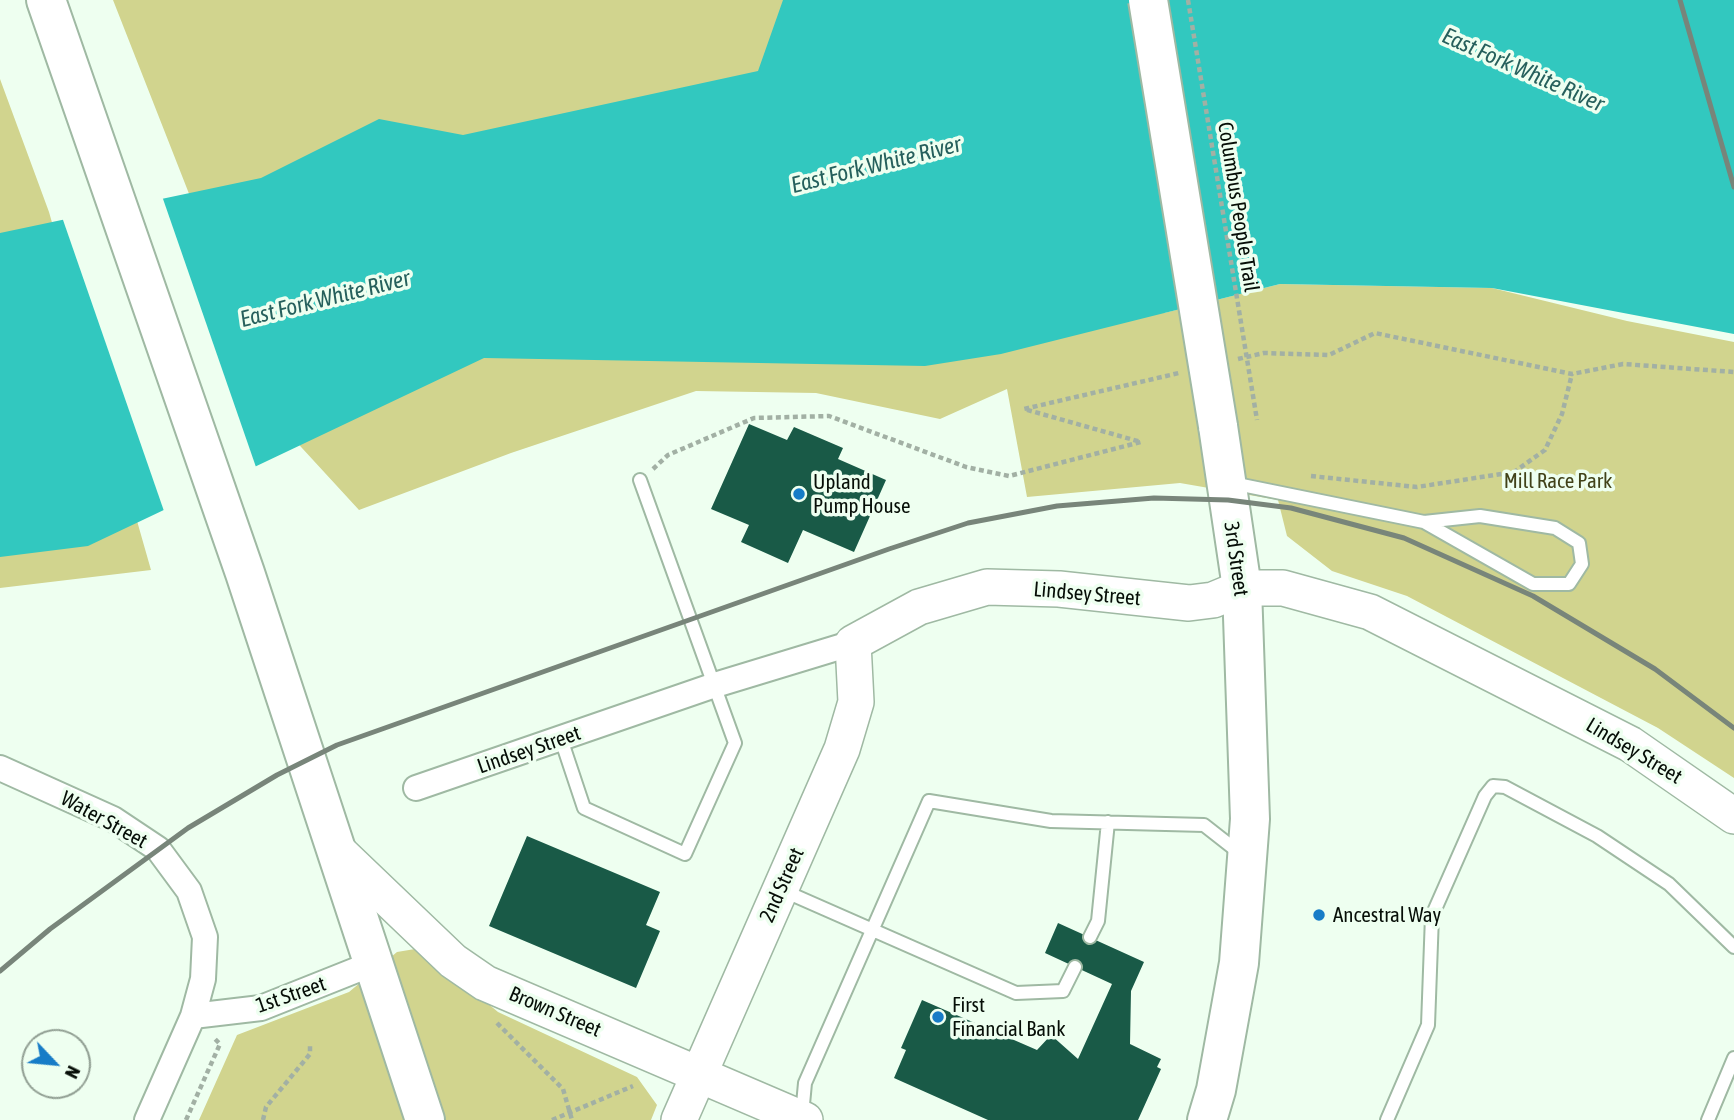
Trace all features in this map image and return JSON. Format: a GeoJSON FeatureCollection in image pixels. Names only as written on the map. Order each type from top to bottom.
{"type":"FeatureCollection","features":[{"type":"Feature","properties":{"kind":"highway"},"geometry":{"type":"LineString","coordinates":[[46,0],[246,573],[425,1120]]}},
{"type":"Feature","properties":{"kind":"highway","name":"3rd Street"},"geometry":{"type":"LineString","coordinates":[[1148,0],[1242,588],[1250,819],[1239,963],[1216,1090],[1207,1120]]}},
{"type":"Feature","properties":{"kind":"main road","name":"Lindsey Street"},"geometry":{"type":"LineString","coordinates":[[853,643],[919,607],[987,587],[1059,589],[1189,603],[1213,600],[1242,588],[1283,588],[1370,612],[1630,744],[1734,816]]}},
{"type":"Feature","properties":{"kind":"main road","name":"2nd Street"},"geometry":{"type":"LineString","coordinates":[[679,1120],[842,749],[856,702],[853,643]]}},
{"type":"Feature","properties":{"kind":"main road","name":"Brown Street"},"geometry":{"type":"LineString","coordinates":[[339,852],[453,961],[485,983],[803,1119]]}},
{"type":"Feature","properties":{"kind":"street","name":"Lindsey Street"},"geometry":{"type":"LineString","coordinates":[[416,788],[715,685],[853,643]]}},
{"type":"Feature","properties":{"kind":"street","name":"Water Street"},"geometry":{"type":"LineString","coordinates":[[0,768],[113,820],[158,849],[189,891],[205,937],[203,979],[193,1016]]}},
{"type":"Feature","properties":{"kind":"street","name":"1st Street"},"geometry":{"type":"LineString","coordinates":[[193,1016],[261,1008],[374,963]]}},
{"type":"Feature","properties":{"kind":"street"},"geometry":{"type":"LineString","coordinates":[[148,1120],[193,1016]]}},
{"type":"Feature","properties":{"kind":"lane"},"geometry":{"type":"LineString","coordinates":[[561,739],[584,808],[685,854],[735,743],[640,480]]}},
{"type":"Feature","properties":{"kind":"lane"},"geometry":{"type":"LineString","coordinates":[[1225,482],[1424,522],[1480,516],[1555,528],[1579,543],[1582,564],[1569,584],[1533,584],[1424,522]]}},
{"type":"Feature","properties":{"kind":"lane"},"geometry":{"type":"LineString","coordinates":[[1387,1120],[1428,1025],[1432,916],[1485,796],[1493,786],[1505,787],[1597,836],[1669,884],[1734,947]]}},
{"type":"Feature","properties":{"kind":"lane"},"geometry":{"type":"LineString","coordinates":[[803,1119],[805,1083],[929,801],[1051,821],[1204,825],[1247,859]]}},
{"type":"Feature","properties":{"kind":"lane"},"geometry":{"type":"LineString","coordinates":[[1090,937],[1098,921],[1108,822]]}},
{"type":"Feature","properties":{"kind":"lane"},"geometry":{"type":"LineString","coordinates":[[780,890],[1016,993],[1063,991],[1075,967]]}},
{"type":"Feature","properties":{"kind":"lane"},"geometry":{"type":"LineString","coordinates":[[1708,1120],[1734,1058]]}},
{"type":"Feature","properties":{"kind":"path","name":"Columbus People Trail"},"geometry":{"type":"LineString","coordinates":[[1188,0],[1257,419]]}},
{"type":"Feature","properties":{"kind":"path"},"geometry":{"type":"LineString","coordinates":[[1237,360],[1264,354],[1329,355],[1375,333],[1572,374],[1623,365],[1734,372]]}},
{"type":"Feature","properties":{"kind":"path"},"geometry":{"type":"LineString","coordinates":[[640,480],[668,455],[754,418],[829,416],[966,467],[1009,476],[1142,442],[1024,409],[1182,372]]}},
{"type":"Feature","properties":{"kind":"path"},"geometry":{"type":"LineString","coordinates":[[1301,475],[1417,487],[1514,471],[1545,450],[1562,414],[1572,374]]}},
{"type":"Feature","properties":{"kind":"path"},"geometry":{"type":"LineString","coordinates":[[186,1120],[220,1044],[193,1016]]}},
{"type":"Feature","properties":{"kind":"path"},"geometry":{"type":"LineString","coordinates":[[494,1020],[563,1089],[572,1120]]}},
{"type":"Feature","properties":{"kind":"path"},"geometry":{"type":"LineString","coordinates":[[263,1120],[266,1107],[310,1054],[310,1046]]}},
{"type":"Feature","properties":{"kind":"path"},"geometry":{"type":"LineString","coordinates":[[552,1120],[633,1087]]}},
{"type":"Feature","properties":{"kind":"green space","name":"Mill Race Park"},"geometry":{"type":"Polygon","coordinates":[[[113,0],[1116,0],[1164,313],[1280,284],[1492,288],[1627,321],[1734,342],[1734,778],[1658,728],[1407,596],[1332,571],[1287,536],[1278,500],[1180,483],[1027,497],[1007,389],[940,419],[816,393],[696,391],[511,453],[359,510],[279,423],[113,0]]]}},
{"type":"Feature","properties":{"kind":"green space"},"geometry":{"type":"Polygon","coordinates":[[[0,79],[49,212],[151,570],[0,588],[0,79]]]}},
{"type":"Feature","properties":{"kind":"green space"},"geometry":{"type":"Polygon","coordinates":[[[421,948],[498,1012],[637,1077],[657,1105],[651,1120],[199,1120],[237,1035],[349,992],[397,952],[421,948]]]}},
{"type":"Feature","properties":{"kind":"water","name":"East Fork White River"},"geometry":{"type":"Polygon","coordinates":[[[783,0],[1734,0],[1734,334],[1492,288],[1280,284],[1001,354],[925,366],[484,358],[88,546],[0,557],[0,233],[261,178],[379,119],[463,135],[758,71],[783,0]]]}},
{"type":"Feature","properties":{"kind":"pier"},"geometry":{"type":"Polygon","coordinates":[[[162,196],[257,470],[165,514],[62,217],[162,196]]]}},
{"type":"Feature","properties":{"kind":"building","name":"Upland Pump House"},"geometry":{"type":"Polygon","coordinates":[[[749,424],[787,440],[794,427],[843,448],[838,459],[886,480],[854,552],[803,530],[788,563],[741,542],[749,525],[711,509],[749,424]]]}},
{"type":"Feature","properties":{"kind":"building"},"geometry":{"type":"Polygon","coordinates":[[[527,836],[660,892],[646,925],[660,931],[636,988],[489,926],[527,836]]]}},
{"type":"Feature","properties":{"kind":"building","name":"First Financial Bank"},"geometry":{"type":"Polygon","coordinates":[[[1058,923],[1144,962],[1131,991],[1130,1044],[1161,1059],[1157,1067],[1161,1069],[1138,1120],[988,1120],[894,1078],[906,1050],[901,1048],[922,1000],[1037,1050],[1051,1035],[1078,1059],[1112,984],[1045,953],[1058,923]]]}},
{"type":"Feature","properties":{"kind":"railway"},"geometry":{"type":"LineString","coordinates":[[1680,0],[1734,187]]}},
{"type":"Feature","properties":{"kind":"railway"},"geometry":{"type":"LineString","coordinates":[[0,971],[50,929],[188,828],[277,775],[337,745],[889,549],[968,523],[1057,506],[1154,498],[1228,500],[1291,508],[1404,538],[1533,596],[1655,669],[1734,728]]}},
{"type":"Feature","properties":{"kind":"place","name":"Upland Pump House"},"geometry":{"type":"Point","coordinates":[799,494]}},
{"type":"Feature","properties":{"kind":"place","name":"Ancestral Way"},"geometry":{"type":"Point","coordinates":[1319,915]}},
{"type":"Feature","properties":{"kind":"place","name":"First Financial Bank"},"geometry":{"type":"Point","coordinates":[938,1017]}}]}
